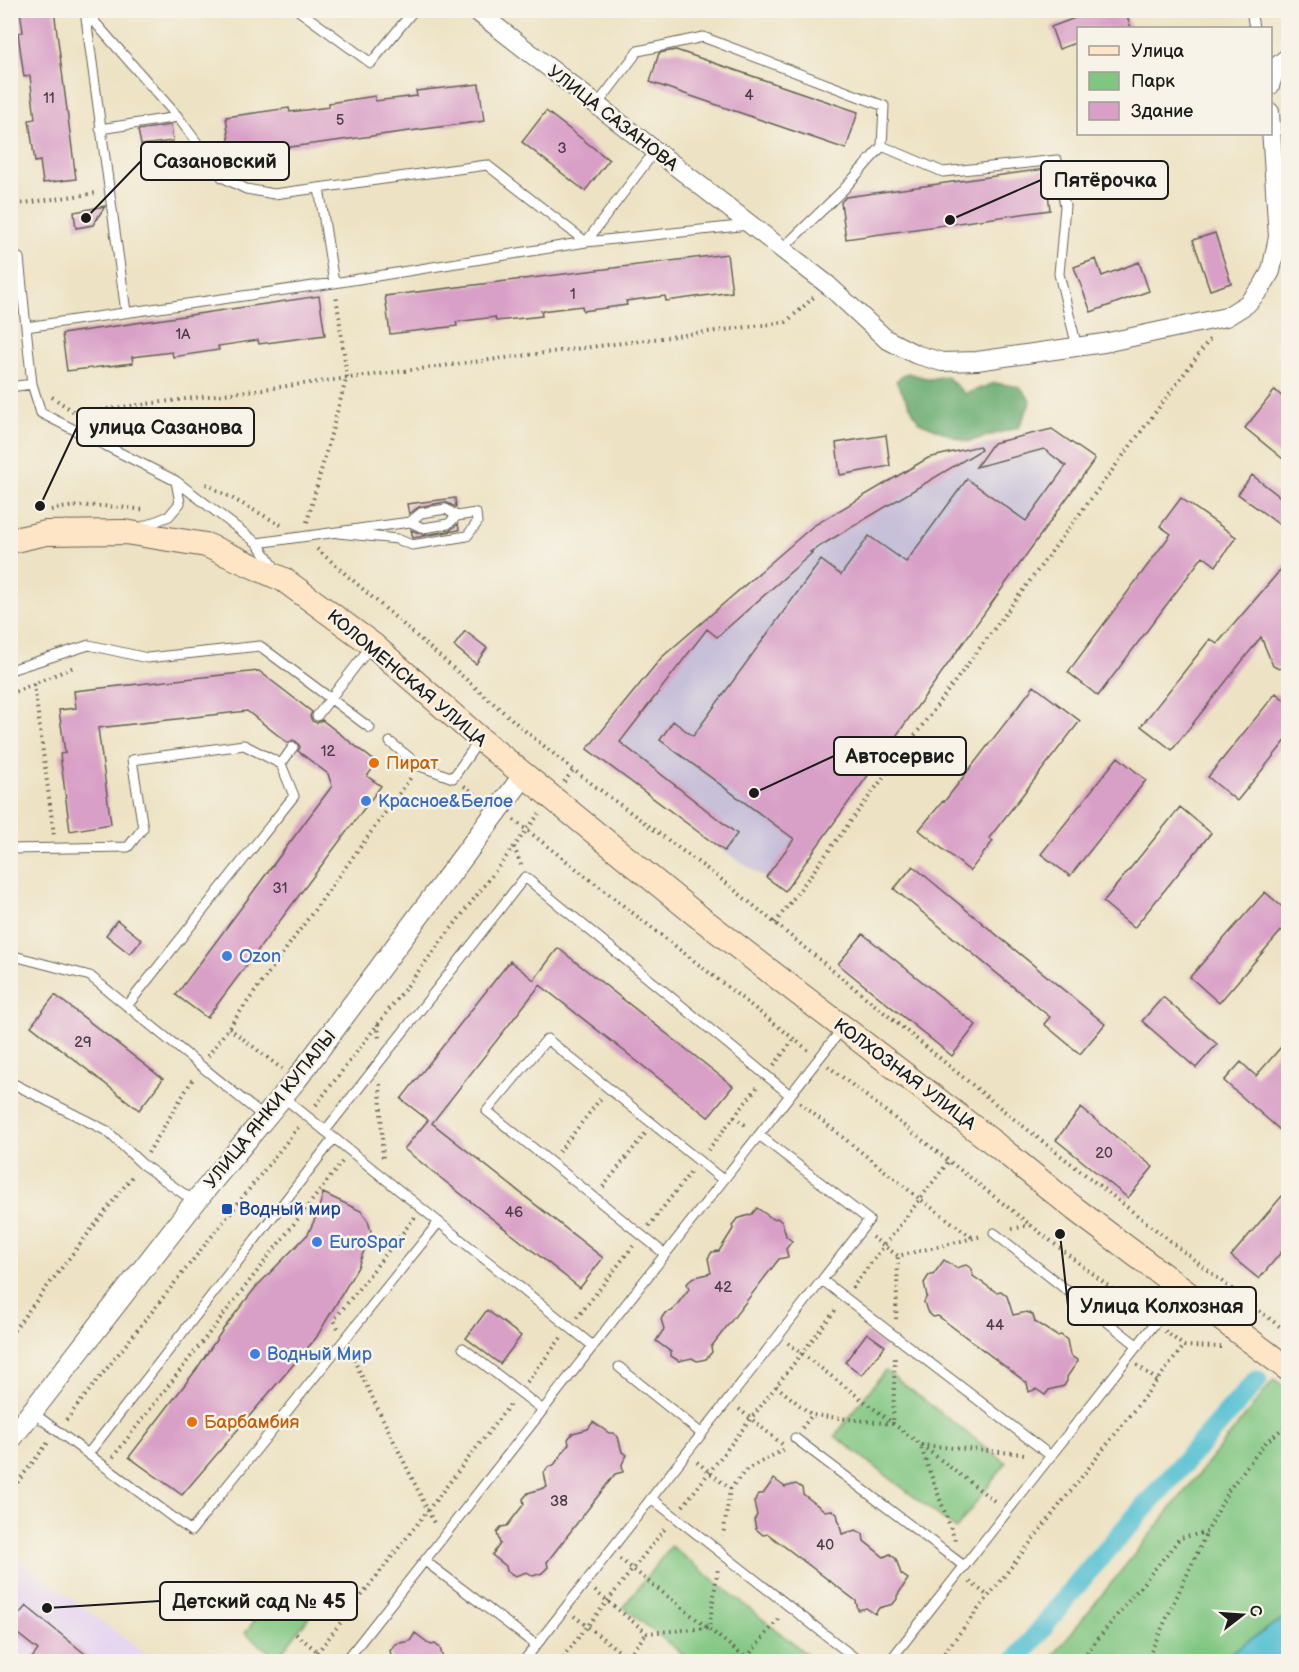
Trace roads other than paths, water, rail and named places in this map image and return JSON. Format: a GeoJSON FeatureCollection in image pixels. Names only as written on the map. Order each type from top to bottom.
{"type":"FeatureCollection","features":[{"type":"Feature","properties":{"kind":"main road","name":"КОЛОМЕНСКАЯ УЛИЦА"},"geometry":{"type":"LineString","coordinates":[[10,541],[46,533],[125,531],[206,545],[284,580],[373,645],[480,739],[525,774]]}},
{"type":"Feature","properties":{"kind":"main road","name":"КОЛХОЗНАЯ УЛИЦА"},"geometry":{"type":"LineString","coordinates":[[525,774],[694,913],[1181,1290],[1288,1369]]}},
{"type":"Feature","properties":{"kind":"street","name":"УЛИЦА САЗАНОВА"},"geometry":{"type":"LineString","coordinates":[[475,10],[828,285],[886,339],[915,354],[942,362],[976,361],[1077,347],[1226,317],[1247,304],[1262,287],[1271,271],[1278,237],[1271,135]]}},
{"type":"Feature","properties":{"kind":"street"},"geometry":{"type":"LineString","coordinates":[[1272,80],[1278,62]]}},
{"type":"Feature","properties":{"kind":"street","name":"УЛИЦА ЯНКИ КУПАЛЫ"},"geometry":{"type":"LineString","coordinates":[[10,1440],[195,1202],[283,1097],[525,774]]}},
{"type":"Feature","properties":{"kind":"lane"},"geometry":{"type":"LineString","coordinates":[[298,10],[370,63],[414,10]]}},
{"type":"Feature","properties":{"kind":"lane"},"geometry":{"type":"LineString","coordinates":[[1251,10],[1254,27]]}},
{"type":"Feature","properties":{"kind":"lane"},"geometry":{"type":"LineString","coordinates":[[86,11],[178,117],[222,177],[246,189],[274,194],[487,165],[586,242]]}},
{"type":"Feature","properties":{"kind":"lane"},"geometry":{"type":"LineString","coordinates":[[86,11],[126,312]]}},
{"type":"Feature","properties":{"kind":"lane"},"geometry":{"type":"LineString","coordinates":[[597,105],[638,51],[703,37],[884,106],[882,146],[844,189],[782,249]]}},
{"type":"Feature","properties":{"kind":"lane"},"geometry":{"type":"LineString","coordinates":[[100,129],[178,117]]}},
{"type":"Feature","properties":{"kind":"lane"},"geometry":{"type":"LineString","coordinates":[[882,146],[943,171],[1057,159],[1065,206],[1059,274],[1077,347]]}},
{"type":"Feature","properties":{"kind":"lane"},"geometry":{"type":"LineString","coordinates":[[586,242],[655,151]]}},
{"type":"Feature","properties":{"kind":"lane"},"geometry":{"type":"LineString","coordinates":[[319,188],[334,283]]}},
{"type":"Feature","properties":{"kind":"lane"},"geometry":{"type":"LineString","coordinates":[[26,327],[334,283],[586,242],[750,225]]}},
{"type":"Feature","properties":{"kind":"lane"},"geometry":{"type":"LineString","coordinates":[[10,259],[19,258],[32,384],[41,412],[176,481],[257,543],[284,580]]}},
{"type":"Feature","properties":{"kind":"lane"},"geometry":{"type":"LineString","coordinates":[[10,387],[32,384]]}},
{"type":"Feature","properties":{"kind":"lane"},"geometry":{"type":"LineString","coordinates":[[125,531],[150,525],[169,516],[180,502],[176,481]]}},
{"type":"Feature","properties":{"kind":"lane"},"geometry":{"type":"LineString","coordinates":[[257,543],[410,522],[421,513],[446,509],[457,516]]}},
{"type":"Feature","properties":{"kind":"lane"},"geometry":{"type":"LineString","coordinates":[[338,533],[397,539],[412,545],[467,536],[477,524],[476,513],[457,516],[448,524],[423,528],[410,522]]}},
{"type":"Feature","properties":{"kind":"lane"},"geometry":{"type":"LineString","coordinates":[[10,670],[89,645],[147,658],[260,646],[370,728]]}},
{"type":"Feature","properties":{"kind":"lane"},"geometry":{"type":"LineString","coordinates":[[317,716],[373,645]]}},
{"type":"Feature","properties":{"kind":"lane"},"geometry":{"type":"LineString","coordinates":[[390,742],[420,766],[453,778],[480,739]]}},
{"type":"Feature","properties":{"kind":"lane"},"geometry":{"type":"LineString","coordinates":[[10,849],[128,847],[143,828],[132,760],[244,745],[281,764],[294,796],[127,1006]]}},
{"type":"Feature","properties":{"kind":"lane"},"geometry":{"type":"LineString","coordinates":[[281,764],[293,747]]}},
{"type":"Feature","properties":{"kind":"lane"},"geometry":{"type":"LineString","coordinates":[[325,1131],[525,877],[790,1095]]}},
{"type":"Feature","properties":{"kind":"lane"},"geometry":{"type":"LineString","coordinates":[[10,955],[90,976],[265,1118]]}},
{"type":"Feature","properties":{"kind":"lane"},"geometry":{"type":"LineString","coordinates":[[345,1662],[843,1027]]}},
{"type":"Feature","properties":{"kind":"lane"},"geometry":{"type":"LineString","coordinates":[[665,1254],[487,1112],[547,1039],[723,1180]]}},
{"type":"Feature","properties":{"kind":"lane"},"geometry":{"type":"LineString","coordinates":[[10,1082],[107,1131],[142,1164],[195,1202]]}},
{"type":"Feature","properties":{"kind":"lane"},"geometry":{"type":"LineString","coordinates":[[283,1097],[593,1346]]}},
{"type":"Feature","properties":{"kind":"lane"},"geometry":{"type":"LineString","coordinates":[[523,1662],[869,1220],[759,1135]]}},
{"type":"Feature","properties":{"kind":"lane"},"geometry":{"type":"LineString","coordinates":[[88,1454],[334,1138]]}},
{"type":"Feature","properties":{"kind":"lane"},"geometry":{"type":"LineString","coordinates":[[32,1412],[191,1532],[439,1222]]}},
{"type":"Feature","properties":{"kind":"lane"},"geometry":{"type":"LineString","coordinates":[[994,1233],[1137,1346]]}},
{"type":"Feature","properties":{"kind":"lane"},"geometry":{"type":"LineString","coordinates":[[822,1280],[1051,1456]]}},
{"type":"Feature","properties":{"kind":"lane"},"geometry":{"type":"LineString","coordinates":[[889,1662],[1181,1290]]}},
{"type":"Feature","properties":{"kind":"lane"},"geometry":{"type":"LineString","coordinates":[[464,1348],[543,1410]]}},
{"type":"Feature","properties":{"kind":"lane"},"geometry":{"type":"LineString","coordinates":[[619,1367],[702,1434]]}},
{"type":"Feature","properties":{"kind":"lane"},"geometry":{"type":"LineString","coordinates":[[795,1438],[961,1570]]}},
{"type":"Feature","properties":{"kind":"lane"},"geometry":{"type":"LineString","coordinates":[[651,1498],[860,1662]]}},
{"type":"Feature","properties":{"kind":"lane"},"geometry":{"type":"LineString","coordinates":[[424,1561],[536,1645]]}},
{"type":"Feature","properties":{"kind":"water"},"geometry":{"type":"Polygon","coordinates":[[[1288,1615],[1288,1661],[1218,1661],[1288,1615]]]}},
{"type":"Feature","properties":{"kind":"waterway"},"geometry":{"type":"LineString","coordinates":[[1015,1662],[1087,1572],[1257,1380]]}},
{"type":"Feature","properties":{"kind":"place","name":"Сазановский"},"geometry":{"type":"Point","coordinates":[86,218]}},
{"type":"Feature","properties":{"kind":"place","name":"Пятёрочка"},"geometry":{"type":"Point","coordinates":[950,220]}},
{"type":"Feature","properties":{"kind":"place","name":"улица Сазанова"},"geometry":{"type":"Point","coordinates":[40,506]}},
{"type":"Feature","properties":{"kind":"place","name":"Пират"},"geometry":{"type":"Point","coordinates":[374,763]}},
{"type":"Feature","properties":{"kind":"place","name":"Автосервис"},"geometry":{"type":"Point","coordinates":[754,793]}},
{"type":"Feature","properties":{"kind":"place","name":"Красное&Белое"},"geometry":{"type":"Point","coordinates":[366,801]}},
{"type":"Feature","properties":{"kind":"place","name":"Ozon"},"geometry":{"type":"Point","coordinates":[227,956]}},
{"type":"Feature","properties":{"kind":"place","name":"Водный мир"},"geometry":{"type":"Point","coordinates":[227,1209]}},
{"type":"Feature","properties":{"kind":"place","name":"Улица Колхозная"},"geometry":{"type":"Point","coordinates":[1060,1234]}},
{"type":"Feature","properties":{"kind":"place","name":"EuroSpar"},"geometry":{"type":"Point","coordinates":[317,1242]}},
{"type":"Feature","properties":{"kind":"place","name":"Водный Мир"},"geometry":{"type":"Point","coordinates":[255,1354]}},
{"type":"Feature","properties":{"kind":"place","name":"Барбамбия"},"geometry":{"type":"Point","coordinates":[192,1422]}},
{"type":"Feature","properties":{"kind":"place","name":"Детский сад № 45"},"geometry":{"type":"Point","coordinates":[47,1608]}}]}
